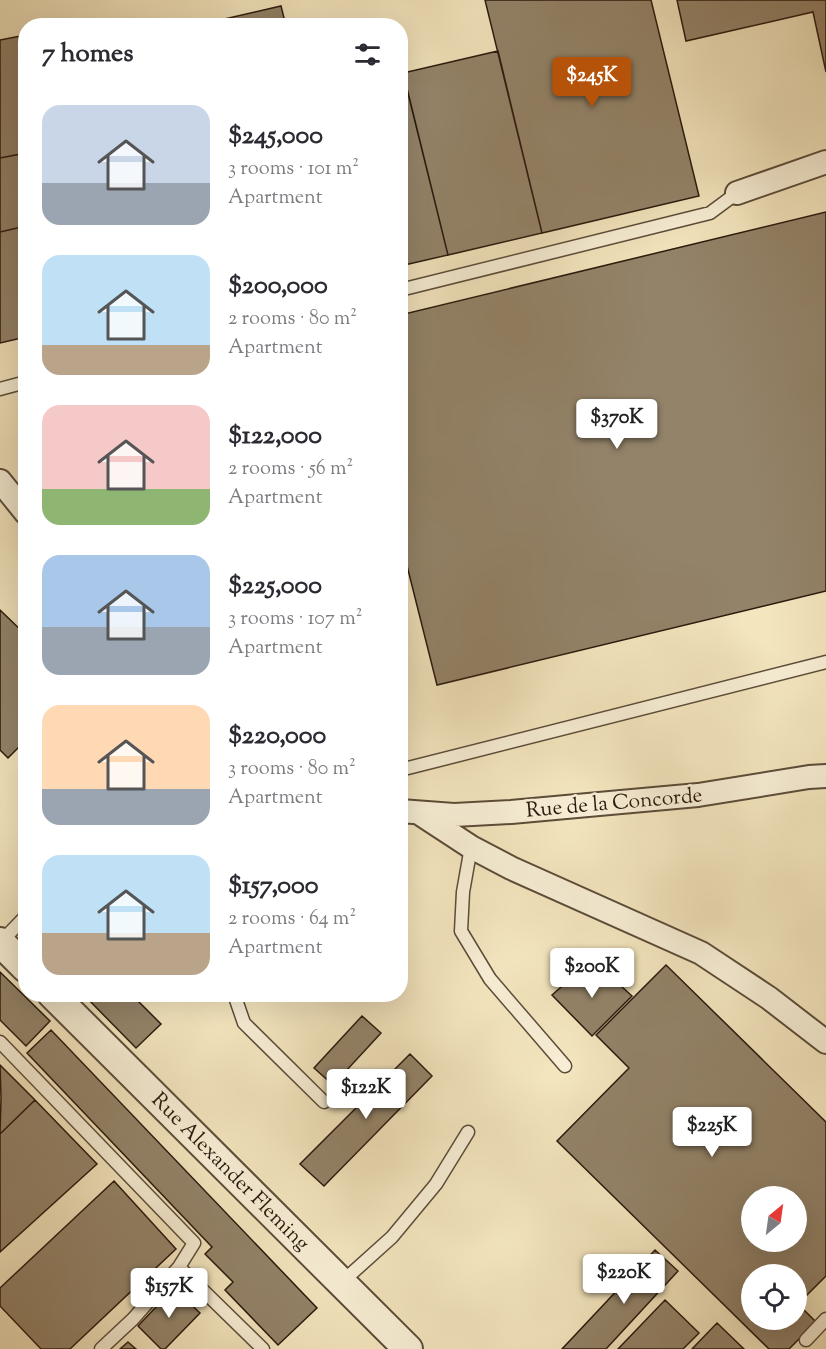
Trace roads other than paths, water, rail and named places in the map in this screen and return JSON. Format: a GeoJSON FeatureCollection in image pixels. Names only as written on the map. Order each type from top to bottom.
{"type":"FeatureCollection","features":[{"type":"Feature","properties":{"kind":"street"},"geometry":{"type":"LineString","coordinates":[[737,193],[826,162]]}},
{"type":"Feature","properties":{"kind":"street"},"geometry":{"type":"LineString","coordinates":[[0,481],[18,503]]}},
{"type":"Feature","properties":{"kind":"street","name":"Rue de la Concorde"},"geometry":{"type":"LineString","coordinates":[[410,812],[453,815],[687,796],[809,777],[826,777]]}},
{"type":"Feature","properties":{"kind":"street"},"geometry":{"type":"LineString","coordinates":[[410,812],[471,848],[701,953],[770,998],[826,1042]]}},
{"type":"Feature","properties":{"kind":"street"},"geometry":{"type":"LineString","coordinates":[[0,943],[18,960]]}},
{"type":"Feature","properties":{"kind":"street","name":"Rue Alexander Fleming"},"geometry":{"type":"LineString","coordinates":[[60,1002],[408,1349]]}},
{"type":"Feature","properties":{"kind":"lane"},"geometry":{"type":"LineString","coordinates":[[408,288],[710,213],[737,193]]}},
{"type":"Feature","properties":{"kind":"lane"},"geometry":{"type":"LineString","coordinates":[[0,389],[18,384]]}},
{"type":"Feature","properties":{"kind":"lane"},"geometry":{"type":"LineString","coordinates":[[408,768],[826,662]]}},
{"type":"Feature","properties":{"kind":"lane"},"geometry":{"type":"LineString","coordinates":[[471,848],[463,892],[461,931],[490,979],[565,1066]]}},
{"type":"Feature","properties":{"kind":"lane"},"geometry":{"type":"LineString","coordinates":[[0,943],[18,924]]}},
{"type":"Feature","properties":{"kind":"lane"},"geometry":{"type":"LineString","coordinates":[[237,1002],[244,1023],[324,1102]]}},
{"type":"Feature","properties":{"kind":"lane"},"geometry":{"type":"LineString","coordinates":[[0,1042],[194,1243],[178,1267],[134,1319],[102,1349]]}},
{"type":"Feature","properties":{"kind":"lane"},"geometry":{"type":"LineString","coordinates":[[342,1282],[393,1237],[435,1184],[468,1132]]}},
{"type":"Feature","properties":{"kind":"lane"},"geometry":{"type":"LineString","coordinates":[[178,1267],[263,1349]]}},
{"type":"Feature","properties":{"kind":"lane"},"geometry":{"type":"LineString","coordinates":[[806,1340],[826,1319]]}}]}
